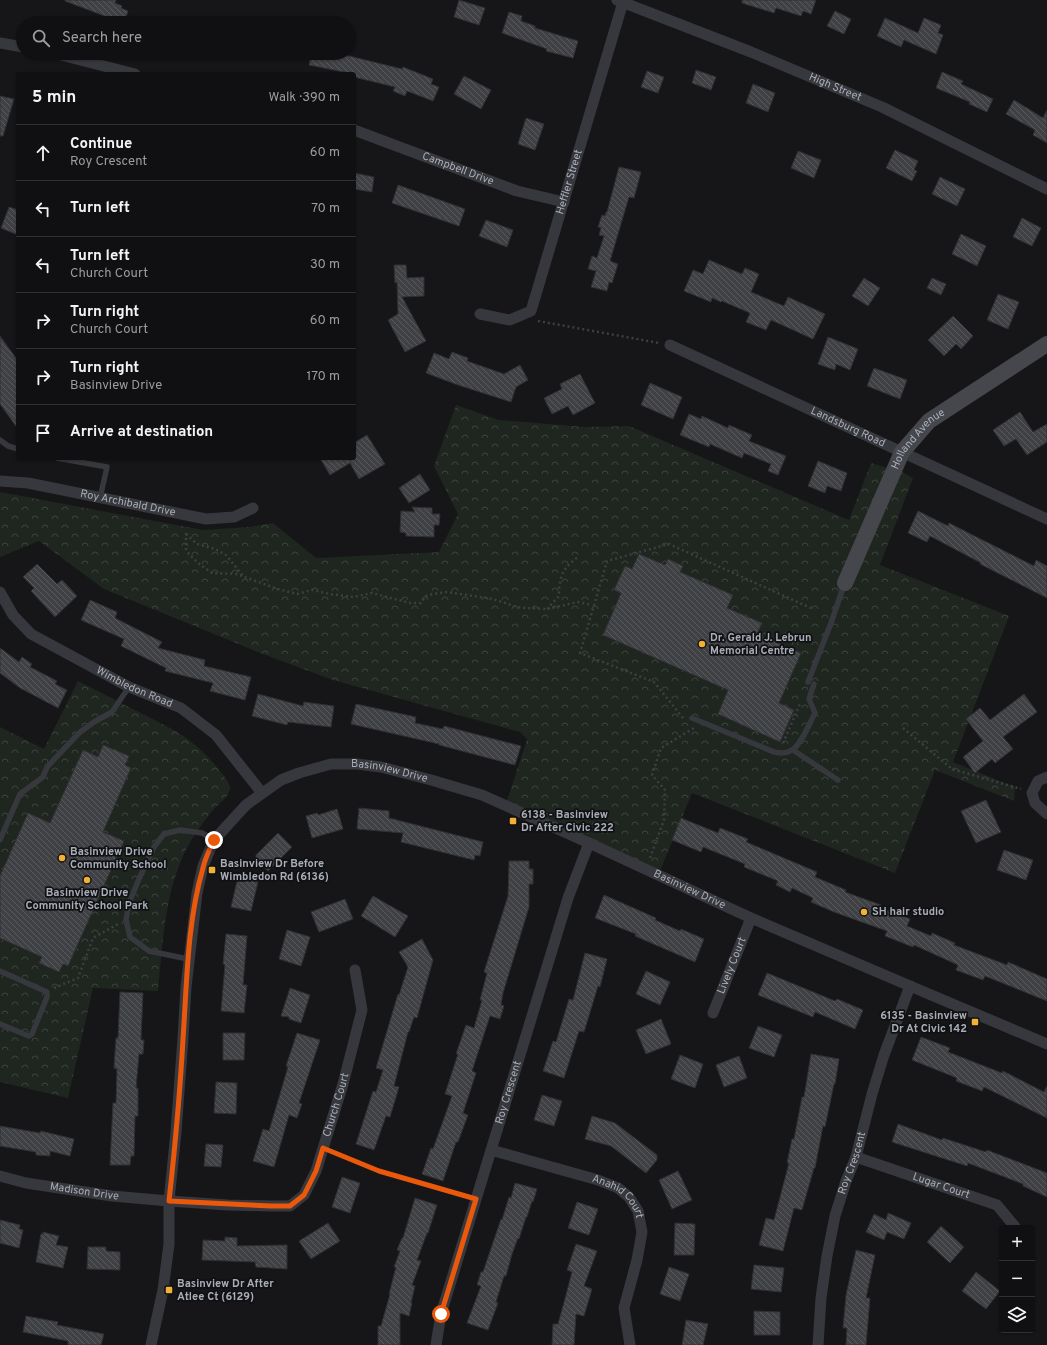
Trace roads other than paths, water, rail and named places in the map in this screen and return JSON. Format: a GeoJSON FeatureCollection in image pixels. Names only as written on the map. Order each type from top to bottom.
{"type":"FeatureCollection","features":[{"type":"Feature","properties":{"kind":"street","name":"High Street"},"geometry":{"type":"LineString","coordinates":[[620,1],[752,52],[882,107],[1047,189]]}},
{"type":"Feature","properties":{"kind":"street","name":"Heffler Street"},"geometry":{"type":"LineString","coordinates":[[480,314],[510,320],[531,311],[564,202],[620,1]]}},
{"type":"Feature","properties":{"kind":"street"},"geometry":{"type":"LineString","coordinates":[[0,43],[16,46]]}},
{"type":"Feature","properties":{"kind":"street"},"geometry":{"type":"LineString","coordinates":[[80,60],[127,72]]}},
{"type":"Feature","properties":{"kind":"street","name":"Campbell Drive"},"geometry":{"type":"LineString","coordinates":[[356,131],[517,191],[564,202]]}},
{"type":"Feature","properties":{"kind":"street","name":"Holland Avenue"},"geometry":{"type":"LineString","coordinates":[[844,583],[902,452],[929,421],[1047,344]]}},
{"type":"Feature","properties":{"kind":"street","name":"Landsburg Road"},"geometry":{"type":"LineString","coordinates":[[670,346],[1047,519]]}},
{"type":"Feature","properties":{"kind":"street","name":"Roy Archibald Drive"},"geometry":{"type":"LineString","coordinates":[[0,481],[28,483],[206,519],[234,517],[253,508]]}},
{"type":"Feature","properties":{"kind":"street","name":"Wimbledon Road"},"geometry":{"type":"LineString","coordinates":[[0,592],[13,615],[31,634],[129,686],[181,708],[216,735],[262,792]]}},
{"type":"Feature","properties":{"kind":"street","name":"Basinview Drive"},"geometry":{"type":"LineString","coordinates":[[151,1345],[163,1290],[169,1244],[169,1201],[176,1132],[188,959],[197,893],[203,866],[214,840],[246,805],[262,792],[281,780],[299,772],[331,764],[357,764],[381,767],[482,795],[751,918],[1047,1044]]}},
{"type":"Feature","properties":{"kind":"street"},"geometry":{"type":"LineString","coordinates":[[1047,776],[1038,781],[1032,793],[1035,803],[1045,814],[1047,814]]}},
{"type":"Feature","properties":{"kind":"street","name":"Roy Crescent"},"geometry":{"type":"LineString","coordinates":[[436,1345],[441,1314],[476,1199],[568,898],[589,843]]}},
{"type":"Feature","properties":{"kind":"street","name":"Lively Court"},"geometry":{"type":"LineString","coordinates":[[713,1013],[751,918]]}},
{"type":"Feature","properties":{"kind":"street","name":"Church Court"},"geometry":{"type":"LineString","coordinates":[[169,1201],[290,1206],[304,1195],[316,1171],[343,1084],[362,1010],[355,970]]}},
{"type":"Feature","properties":{"kind":"street","name":"Roy Crescent"},"geometry":{"type":"LineString","coordinates":[[818,1345],[827,1256],[832,1230],[846,1181],[856,1156],[884,1055],[910,986]]}},
{"type":"Feature","properties":{"kind":"street","name":"Anahid Court"},"geometry":{"type":"LineString","coordinates":[[491,1150],[598,1180],[618,1188],[629,1197],[638,1211],[642,1232],[637,1260],[624,1308],[630,1345]]}},
{"type":"Feature","properties":{"kind":"street","name":"Lugar Court"},"geometry":{"type":"LineString","coordinates":[[856,1156],[997,1205],[1014,1225]]}},
{"type":"Feature","properties":{"kind":"street","name":"Madison Drive"},"geometry":{"type":"LineString","coordinates":[[0,1176],[26,1183],[70,1190],[112,1196],[169,1201]]}},
{"type":"Feature","properties":{"kind":"lane"},"geometry":{"type":"LineString","coordinates":[[0,440],[8,446],[16,448]]}},
{"type":"Feature","properties":{"kind":"lane"},"geometry":{"type":"LineString","coordinates":[[68,460],[107,467],[100,498]]}},
{"type":"Feature","properties":{"kind":"lane"},"geometry":{"type":"LineString","coordinates":[[808,682],[831,624],[844,583]]}},
{"type":"Feature","properties":{"kind":"lane"},"geometry":{"type":"LineString","coordinates":[[692,718],[774,752],[785,753],[793,750],[798,744],[816,713],[808,699],[814,684]]}},
{"type":"Feature","properties":{"kind":"lane"},"geometry":{"type":"LineString","coordinates":[[0,840],[20,794],[43,777],[47,767],[79,733],[94,722],[112,712],[129,686]]}},
{"type":"Feature","properties":{"kind":"lane"},"geometry":{"type":"LineString","coordinates":[[793,750],[838,780]]}},
{"type":"Feature","properties":{"kind":"lane"},"geometry":{"type":"LineString","coordinates":[[188,959],[149,951],[130,937],[126,920],[129,903],[154,847],[164,834],[180,830],[202,833],[214,840]]}},
{"type":"Feature","properties":{"kind":"lane"},"geometry":{"type":"LineString","coordinates":[[0,971],[47,992],[47,996],[32,1034],[29,1036],[0,1024]]}},
{"type":"Feature","properties":{"kind":"place","name":"Dr. Gerald J. Lebrun Memorial Centre"},"geometry":{"type":"Point","coordinates":[702,644]}},
{"type":"Feature","properties":{"kind":"place","name":"6138 - Basinview Dr After Civic 222"},"geometry":{"type":"Point","coordinates":[513,821]}},
{"type":"Feature","properties":{"kind":"place","name":"Basinview Drive Community School"},"geometry":{"type":"Point","coordinates":[62,858]}},
{"type":"Feature","properties":{"kind":"place","name":"Basinview Dr Before Wimbledon Rd (6136)"},"geometry":{"type":"Point","coordinates":[212,870]}},
{"type":"Feature","properties":{"kind":"place","name":"Basinview Drive Community School Park"},"geometry":{"type":"Point","coordinates":[87,880]}},
{"type":"Feature","properties":{"kind":"place","name":"SH hair studio"},"geometry":{"type":"Point","coordinates":[864,912]}},
{"type":"Feature","properties":{"kind":"place","name":"6135 - Basinview Dr At Civic 142"},"geometry":{"type":"Point","coordinates":[975,1022]}},
{"type":"Feature","properties":{"kind":"place","name":"Basinview Dr After Atlee Ct (6129)"},"geometry":{"type":"Point","coordinates":[169,1290]}}]}
